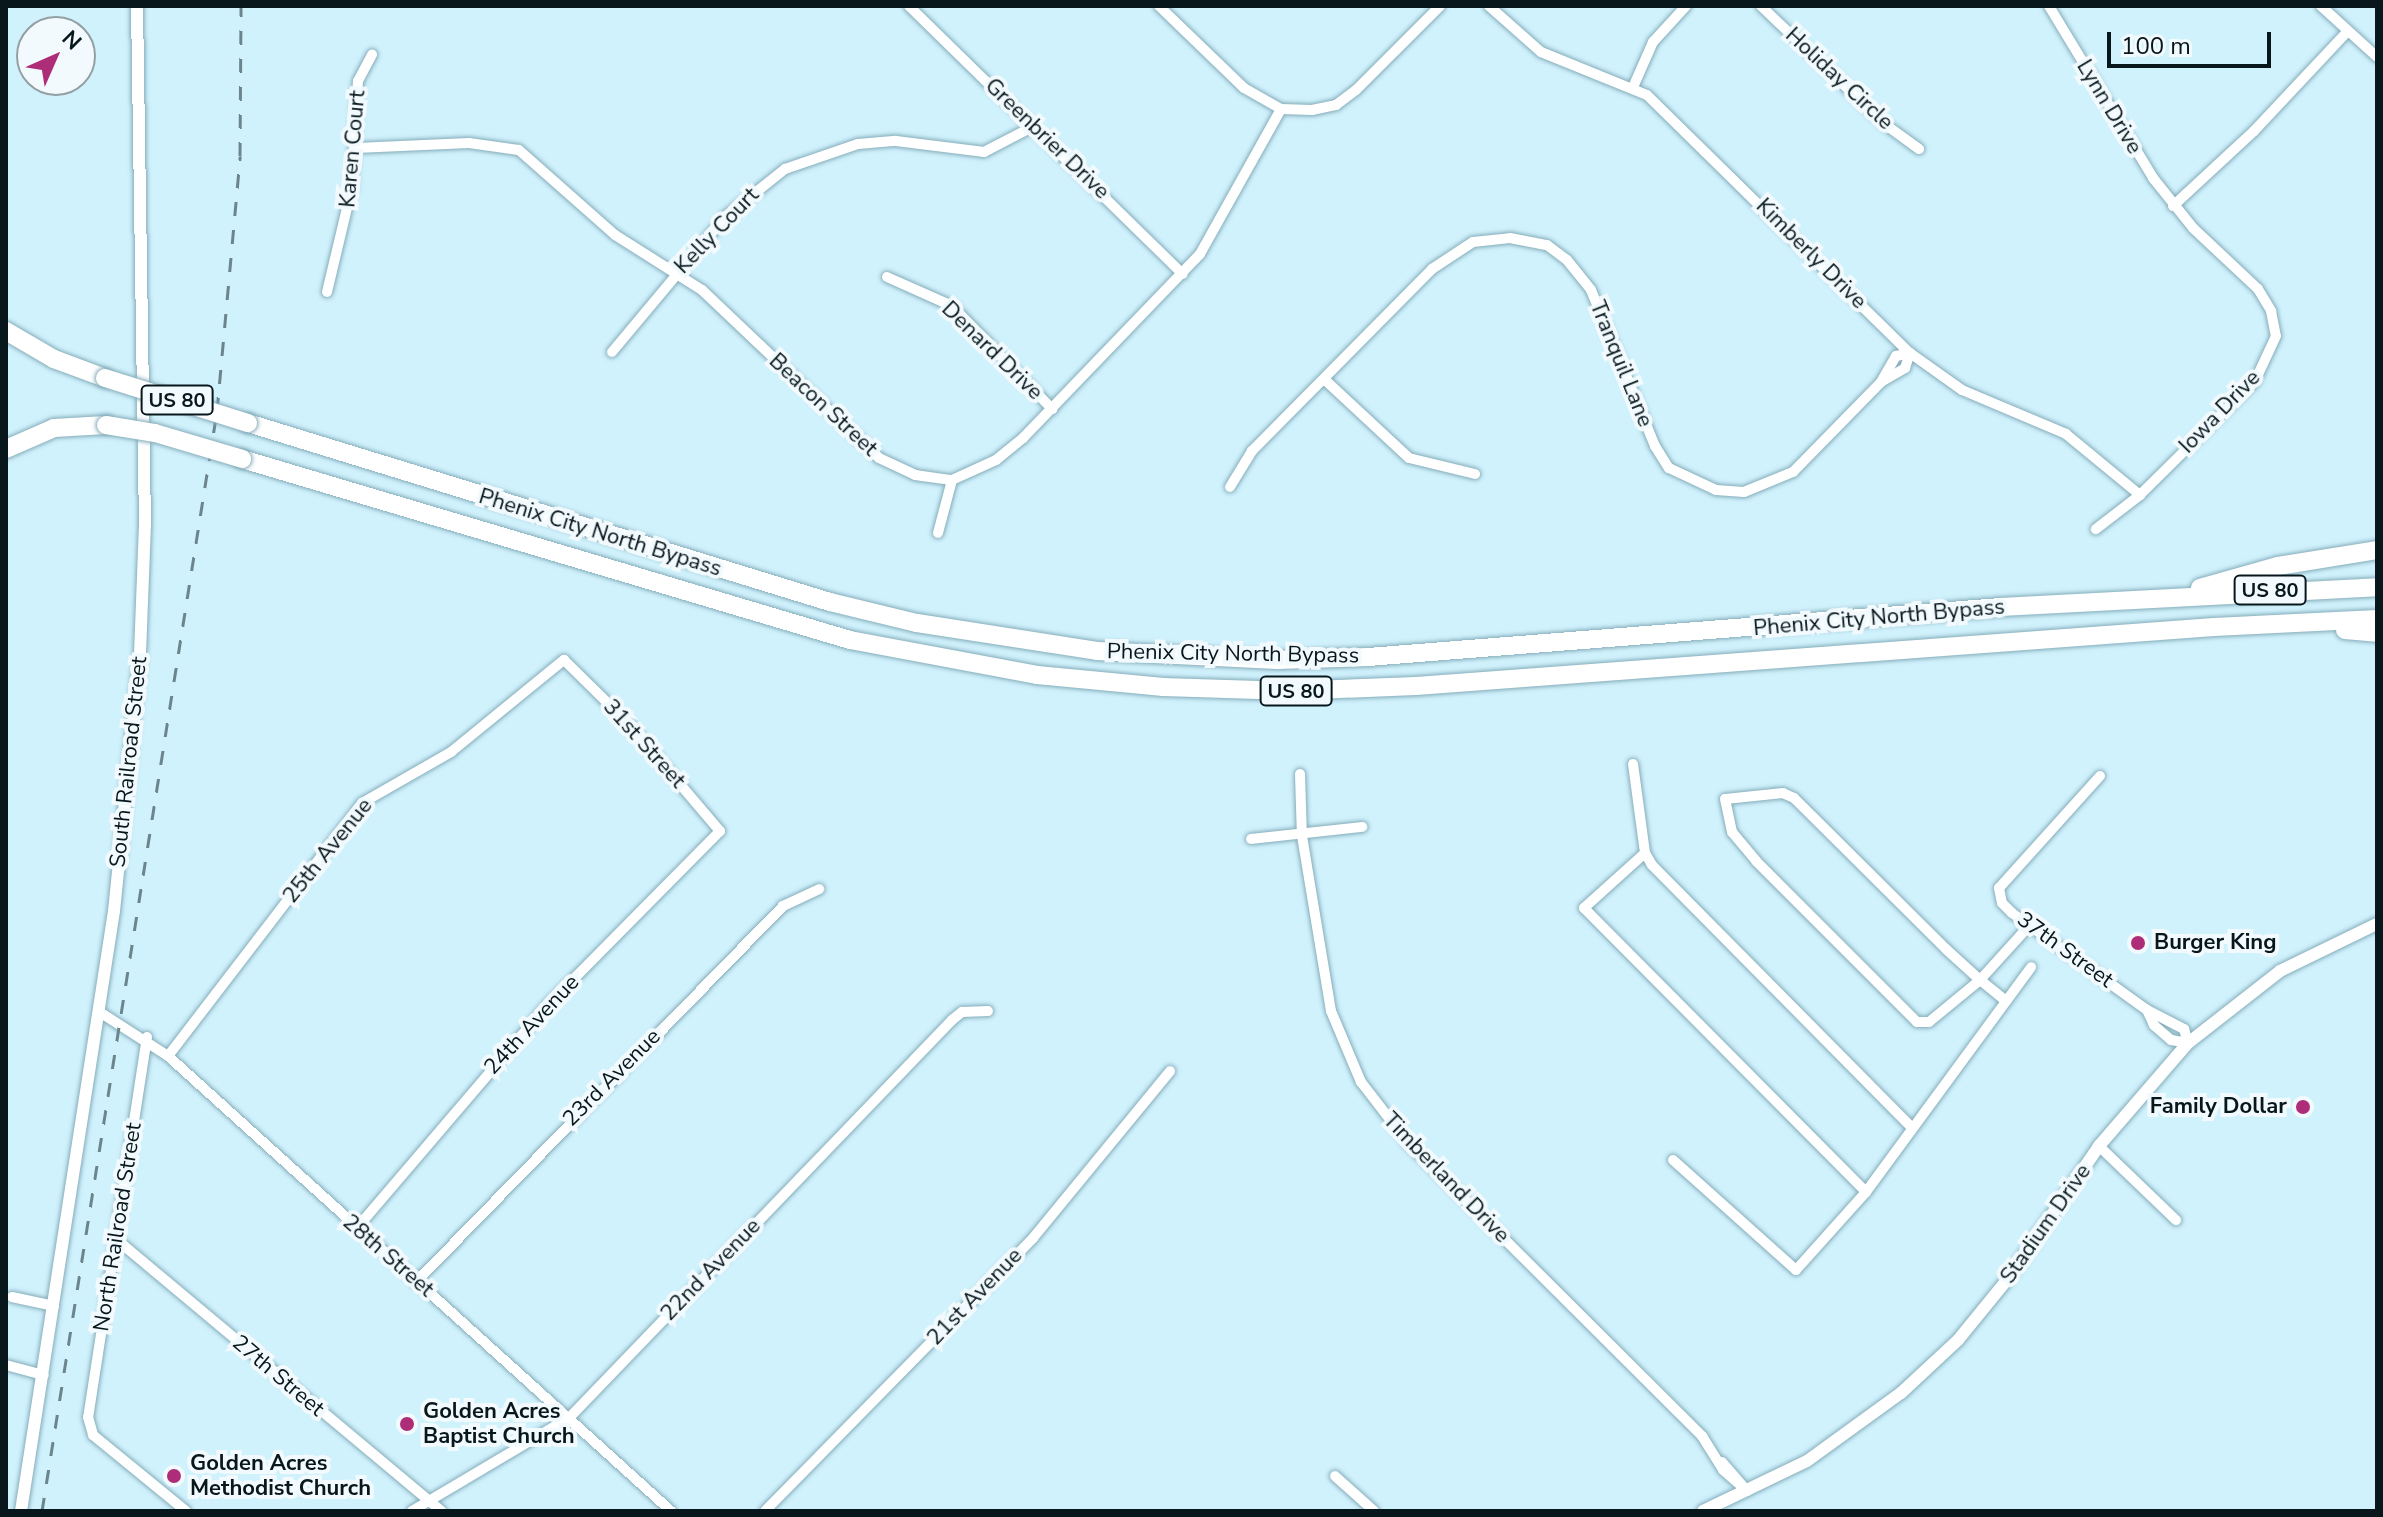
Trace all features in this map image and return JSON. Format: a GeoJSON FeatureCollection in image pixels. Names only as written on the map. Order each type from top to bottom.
{"type":"FeatureCollection","features":[{"type":"Feature","properties":{"kind":"highway","name":"Phenix City North Bypass"},"geometry":{"type":"LineString","coordinates":[[6,331],[78,369],[105,378],[830,602],[917,623],[1097,651],[1277,660],[1368,657],[2164,597],[2377,587]]}},
{"type":"Feature","properties":{"kind":"highway","name":"Phenix City North Bypass"},"geometry":{"type":"LineString","coordinates":[[6,449],[54,428],[106,425],[155,433],[789,625],[912,654],[1100,683],[1226,690],[1352,690],[2214,627],[2377,619]]}},
{"type":"Feature","properties":{"kind":"highway"},"geometry":{"type":"LineString","coordinates":[[2164,597],[2278,566],[2377,550]]}},
{"type":"Feature","properties":{"kind":"highway"},"geometry":{"type":"LineString","coordinates":[[2214,627],[2377,633]]}},
{"type":"Feature","properties":{"kind":"street","name":"South Railroad Street"},"geometry":{"type":"LineString","coordinates":[[21,1511],[98,1011],[129,782],[144,590],[137,6]]}},
{"type":"Feature","properties":{"kind":"street","name":"Greenbrier Drive"},"geometry":{"type":"LineString","coordinates":[[909,6],[1183,274]]}},
{"type":"Feature","properties":{"kind":"street"},"geometry":{"type":"LineString","coordinates":[[1159,6],[1244,88],[1281,109],[1336,105],[1440,6]]}},
{"type":"Feature","properties":{"kind":"street","name":"Kimberly Drive"},"geometry":{"type":"LineString","coordinates":[[1489,6],[1541,52],[1634,85],[1910,353],[1962,390],[2066,434],[2140,495]]}},
{"type":"Feature","properties":{"kind":"street"},"geometry":{"type":"LineString","coordinates":[[1634,85],[1653,42],[1686,6]]}},
{"type":"Feature","properties":{"kind":"street","name":"Holiday Circle"},"geometry":{"type":"LineString","coordinates":[[1761,6],[1886,125],[1919,149]]}},
{"type":"Feature","properties":{"kind":"street","name":"Lynn Drive"},"geometry":{"type":"LineString","coordinates":[[2049,6],[2173,206]]}},
{"type":"Feature","properties":{"kind":"street"},"geometry":{"type":"LineString","coordinates":[[2321,6],[2377,57]]}},
{"type":"Feature","properties":{"kind":"street"},"geometry":{"type":"LineString","coordinates":[[2173,206],[2348,31]]}},
{"type":"Feature","properties":{"kind":"street","name":"Karen Court"},"geometry":{"type":"LineString","coordinates":[[327,292],[346,225],[356,148],[353,106],[358,81],[372,55]]}},
{"type":"Feature","properties":{"kind":"street"},"geometry":{"type":"LineString","coordinates":[[938,533],[952,480],[996,460],[1052,409],[1183,274],[1214,233],[1281,109]]}},
{"type":"Feature","properties":{"kind":"street","name":"Kelly Court"},"geometry":{"type":"LineString","coordinates":[[612,352],[677,271],[753,191],[821,153],[896,141],[984,152],[1032,127]]}},
{"type":"Feature","properties":{"kind":"street","name":"Beacon Street"},"geometry":{"type":"LineString","coordinates":[[356,148],[469,143],[519,150],[615,235],[677,271],[879,458],[915,475],[952,480]]}},
{"type":"Feature","properties":{"kind":"street","name":"Iowa Drive"},"geometry":{"type":"LineString","coordinates":[[2096,529],[2140,495],[2255,381],[2276,336],[2271,311],[2258,289],[2173,206]]}},
{"type":"Feature","properties":{"kind":"street","name":"Tranquil Lane"},"geometry":{"type":"LineString","coordinates":[[1230,487],[1252,451],[1451,253],[1473,242],[1510,238],[1547,245],[1591,290],[1655,446],[1669,468],[1691,482],[1744,492],[1770,486],[1793,472],[1881,382],[1905,368],[1910,353]]}},
{"type":"Feature","properties":{"kind":"street","name":"Denard Drive"},"geometry":{"type":"LineString","coordinates":[[887,277],[952,306],[1052,409]]}},
{"type":"Feature","properties":{"kind":"street"},"geometry":{"type":"LineString","coordinates":[[1324,379],[1409,458],[1475,474]]}},
{"type":"Feature","properties":{"kind":"street","name":"31st Street"},"geometry":{"type":"LineString","coordinates":[[564,660],[628,723],[720,831]]}},
{"type":"Feature","properties":{"kind":"street","name":"25th Avenue"},"geometry":{"type":"LineString","coordinates":[[168,1056],[362,803],[451,752],[564,660]]}},
{"type":"Feature","properties":{"kind":"street"},"geometry":{"type":"LineString","coordinates":[[1633,764],[1645,853],[1686,903],[1911,1127]]}},
{"type":"Feature","properties":{"kind":"street","name":"Timberland Drive"},"geometry":{"type":"LineString","coordinates":[[1300,774],[1302,836],[1331,1011],[1361,1082],[1409,1144],[1722,1462],[1736,1486],[1747,1491]]}},
{"type":"Feature","properties":{"kind":"street","name":"37th Street"},"geometry":{"type":"LineString","coordinates":[[2100,776],[1999,888],[2002,903],[2029,926],[2147,1010],[2154,1025],[2171,1040],[2188,1043]]}},
{"type":"Feature","properties":{"kind":"street"},"geometry":{"type":"LineString","coordinates":[[2006,1001],[1980,980],[1794,798],[1783,793],[1725,799],[1732,832],[1756,861],[1917,1022],[1929,1022],[1980,980],[2029,926]]}},
{"type":"Feature","properties":{"kind":"street"},"geometry":{"type":"LineString","coordinates":[[1251,839],[1302,836],[1362,827]]}},
{"type":"Feature","properties":{"kind":"street","name":"24th Avenue"},"geometry":{"type":"LineString","coordinates":[[356,1229],[544,1009],[720,831]]}},
{"type":"Feature","properties":{"kind":"street"},"geometry":{"type":"LineString","coordinates":[[1645,853],[1584,908],[1866,1192]]}},
{"type":"Feature","properties":{"kind":"street","name":"23rd Avenue"},"geometry":{"type":"LineString","coordinates":[[416,1282],[783,906],[819,889]]}},
{"type":"Feature","properties":{"kind":"street","name":"Stadium Drive"},"geometry":{"type":"LineString","coordinates":[[1703,1511],[1747,1491],[1840,1440],[1958,1340],[2007,1280],[2099,1146],[2188,1043],[2280,971],[2377,924]]}},
{"type":"Feature","properties":{"kind":"street"},"geometry":{"type":"LineString","coordinates":[[1673,1160],[1796,1270],[1866,1192],[2031,967]]}},
{"type":"Feature","properties":{"kind":"street","name":"28th Street"},"geometry":{"type":"LineString","coordinates":[[98,1011],[147,1037],[671,1511]]}},
{"type":"Feature","properties":{"kind":"street","name":"22nd Avenue"},"geometry":{"type":"LineString","coordinates":[[412,1511],[570,1417],[952,1020],[962,1012],[988,1011]]}},
{"type":"Feature","properties":{"kind":"street","name":"North Railroad Street"},"geometry":{"type":"LineString","coordinates":[[147,1037],[88,1417],[93,1435],[186,1511]]}},
{"type":"Feature","properties":{"kind":"street","name":"21st Avenue"},"geometry":{"type":"LineString","coordinates":[[765,1511],[1033,1238],[1170,1071]]}},
{"type":"Feature","properties":{"kind":"street"},"geometry":{"type":"LineString","coordinates":[[2099,1146],[2176,1220]]}},
{"type":"Feature","properties":{"kind":"street","name":"27th Street"},"geometry":{"type":"LineString","coordinates":[[116,1239],[441,1511]]}},
{"type":"Feature","properties":{"kind":"street"},"geometry":{"type":"LineString","coordinates":[[12,1297],[54,1306]]}},
{"type":"Feature","properties":{"kind":"street"},"geometry":{"type":"LineString","coordinates":[[6,1365],[44,1375]]}},
{"type":"Feature","properties":{"kind":"street"},"geometry":{"type":"LineString","coordinates":[[1335,1476],[1374,1511]]}},
{"type":"Feature","properties":{"kind":"railway"},"geometry":{"type":"LineString","coordinates":[[42,1511],[217,411],[240,156],[241,6]]}},
{"type":"Feature","properties":{"kind":"place","name":"Burger King"},"geometry":{"type":"Point","coordinates":[2138,943]}},
{"type":"Feature","properties":{"kind":"place","name":"Family Dollar"},"geometry":{"type":"Point","coordinates":[2303,1107]}},
{"type":"Feature","properties":{"kind":"place","name":"Golden Acres Baptist Church"},"geometry":{"type":"Point","coordinates":[407,1424]}},
{"type":"Feature","properties":{"kind":"place","name":"Golden Acres Methodist Church"},"geometry":{"type":"Point","coordinates":[174,1476]}}]}
